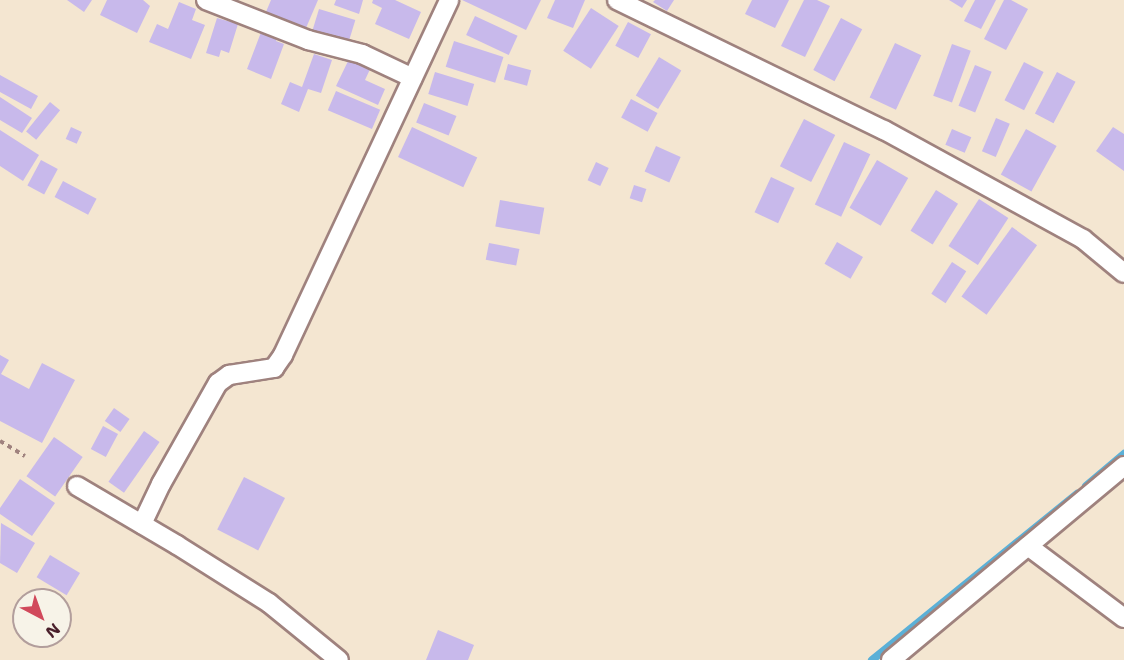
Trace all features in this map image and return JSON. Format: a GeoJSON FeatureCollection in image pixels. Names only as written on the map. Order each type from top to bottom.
{"type":"FeatureCollection","features":[{"type":"Feature","properties":{"kind":"street"},"geometry":{"type":"LineString","coordinates":[[206,0],[308,40],[362,54],[413,78]]}},
{"type":"Feature","properties":{"kind":"street"},"geometry":{"type":"LineString","coordinates":[[142,524],[161,484],[218,383],[229,375],[274,368],[284,355],[335,239],[449,0]]}},
{"type":"Feature","properties":{"kind":"street"},"geometry":{"type":"LineString","coordinates":[[617,0],[884,130],[1120,261]]}},
{"type":"Feature","properties":{"kind":"street"},"geometry":{"type":"LineString","coordinates":[[891,660],[1124,466]]}},
{"type":"Feature","properties":{"kind":"street"},"geometry":{"type":"LineString","coordinates":[[77,486],[269,603],[339,660]]}},
{"type":"Feature","properties":{"kind":"street"},"geometry":{"type":"LineString","coordinates":[[1028,546],[1124,618]]}},
{"type":"Feature","properties":{"kind":"path"},"geometry":{"type":"LineString","coordinates":[[0,441],[25,456]]}},
{"type":"Feature","properties":{"kind":"building"},"geometry":{"type":"Polygon","coordinates":[[[67,0],[92,0],[84,12],[67,0]]]}},
{"type":"Feature","properties":{"kind":"building"},"geometry":{"type":"Polygon","coordinates":[[[107,0],[143,0],[150,6],[137,33],[100,15],[107,0]]]}},
{"type":"Feature","properties":{"kind":"building"},"geometry":{"type":"Polygon","coordinates":[[[271,0],[318,0],[303,35],[263,19],[271,0]]]}},
{"type":"Feature","properties":{"kind":"building"},"geometry":{"type":"Polygon","coordinates":[[[336,0],[363,0],[359,14],[334,5],[336,0]]]}},
{"type":"Feature","properties":{"kind":"building"},"geometry":{"type":"Polygon","coordinates":[[[373,0],[395,0],[421,12],[409,39],[375,24],[382,8],[372,3],[373,0]]]}},
{"type":"Feature","properties":{"kind":"building"},"geometry":{"type":"Polygon","coordinates":[[[462,0],[541,0],[526,30],[462,0]]]}},
{"type":"Feature","properties":{"kind":"building"},"geometry":{"type":"Polygon","coordinates":[[[555,0],[585,0],[573,28],[547,18],[555,0]]]}},
{"type":"Feature","properties":{"kind":"building"},"geometry":{"type":"Polygon","coordinates":[[[655,0],[674,0],[667,11],[653,2],[655,0]]]}},
{"type":"Feature","properties":{"kind":"building"},"geometry":{"type":"Polygon","coordinates":[[[752,0],[789,0],[775,28],[745,14],[752,0]]]}},
{"type":"Feature","properties":{"kind":"building"},"geometry":{"type":"Polygon","coordinates":[[[804,0],[817,0],[830,6],[805,57],[781,46],[804,0]]]}},
{"type":"Feature","properties":{"kind":"building"},"geometry":{"type":"Polygon","coordinates":[[[949,0],[967,0],[962,8],[949,0]]]}},
{"type":"Feature","properties":{"kind":"building"},"geometry":{"type":"Polygon","coordinates":[[[975,0],[996,0],[981,29],[964,21],[975,0]]]}},
{"type":"Feature","properties":{"kind":"building"},"geometry":{"type":"Polygon","coordinates":[[[1004,0],[1011,0],[1028,9],[1006,50],[984,39],[1004,0]]]}},
{"type":"Feature","properties":{"kind":"building"},"geometry":{"type":"Polygon","coordinates":[[[179,2],[196,9],[192,20],[205,25],[191,59],[149,42],[157,24],[168,29],[179,2]]]}},
{"type":"Feature","properties":{"kind":"building"},"geometry":{"type":"Polygon","coordinates":[[[591,8],[619,26],[591,69],[563,51],[591,8]]]}},
{"type":"Feature","properties":{"kind":"building"},"geometry":{"type":"Polygon","coordinates":[[[319,9],[355,20],[347,48],[311,37],[319,9]]]}},
{"type":"Feature","properties":{"kind":"building"},"geometry":{"type":"Polygon","coordinates":[[[475,16],[518,36],[509,55],[466,35],[475,16]]]}},
{"type":"Feature","properties":{"kind":"building"},"geometry":{"type":"Polygon","coordinates":[[[217,18],[238,24],[229,53],[221,50],[219,57],[206,53],[217,18]]]}},
{"type":"Feature","properties":{"kind":"building"},"geometry":{"type":"Polygon","coordinates":[[[841,18],[862,29],[834,81],[813,70],[841,18]]]}},
{"type":"Feature","properties":{"kind":"building"},"geometry":{"type":"Polygon","coordinates":[[[628,22],[651,34],[638,58],[615,46],[628,22]]]}},
{"type":"Feature","properties":{"kind":"building"},"geometry":{"type":"Polygon","coordinates":[[[263,27],[279,33],[276,41],[284,44],[271,79],[247,69],[263,27]]]}},
{"type":"Feature","properties":{"kind":"building"},"geometry":{"type":"Polygon","coordinates":[[[454,41],[503,57],[495,83],[446,67],[454,41]]]}},
{"type":"Feature","properties":{"kind":"building"},"geometry":{"type":"Polygon","coordinates":[[[895,43],[921,55],[896,110],[870,97],[895,43]]]}},
{"type":"Feature","properties":{"kind":"building"},"geometry":{"type":"Polygon","coordinates":[[[952,44],[971,51],[952,103],[933,96],[952,44]]]}},
{"type":"Feature","properties":{"kind":"building"},"geometry":{"type":"Polygon","coordinates":[[[314,54],[332,60],[321,93],[308,89],[299,112],[281,104],[290,82],[302,87],[314,54]]]}},
{"type":"Feature","properties":{"kind":"building"},"geometry":{"type":"Polygon","coordinates":[[[351,55],[372,65],[365,80],[385,89],[378,105],[336,86],[351,55]]]}},
{"type":"Feature","properties":{"kind":"building"},"geometry":{"type":"Polygon","coordinates":[[[659,57],[681,70],[658,109],[636,96],[659,57]]]}},
{"type":"Feature","properties":{"kind":"building"},"geometry":{"type":"Polygon","coordinates":[[[1024,62],[1044,72],[1024,110],[1004,100],[1024,62]]]}},
{"type":"Feature","properties":{"kind":"building"},"geometry":{"type":"Polygon","coordinates":[[[508,64],[531,70],[527,86],[504,79],[508,64]]]}},
{"type":"Feature","properties":{"kind":"building"},"geometry":{"type":"Polygon","coordinates":[[[975,65],[992,72],[975,113],[959,106],[975,65]]]}},
{"type":"Feature","properties":{"kind":"building"},"geometry":{"type":"Polygon","coordinates":[[[435,72],[474,84],[467,106],[428,94],[435,72]]]}},
{"type":"Feature","properties":{"kind":"building"},"geometry":{"type":"Polygon","coordinates":[[[1057,72],[1076,82],[1053,123],[1035,113],[1057,72]]]}},
{"type":"Feature","properties":{"kind":"building"},"geometry":{"type":"Polygon","coordinates":[[[0,75],[38,96],[31,109],[0,92],[0,75]]]}},
{"type":"Feature","properties":{"kind":"building"},"geometry":{"type":"Polygon","coordinates":[[[336,91],[380,110],[372,129],[328,110],[336,91]]]}},
{"type":"Feature","properties":{"kind":"building"},"geometry":{"type":"Polygon","coordinates":[[[0,97],[32,118],[22,133],[0,120],[0,97]]]}},
{"type":"Feature","properties":{"kind":"building"},"geometry":{"type":"Polygon","coordinates":[[[631,99],[657,113],[648,132],[621,118],[631,99]]]}},
{"type":"Feature","properties":{"kind":"building"},"geometry":{"type":"Polygon","coordinates":[[[50,102],[60,110],[36,140],[26,132],[50,102]]]}},
{"type":"Feature","properties":{"kind":"building"},"geometry":{"type":"Polygon","coordinates":[[[424,103],[456,116],[449,136],[416,122],[424,103]]]}},
{"type":"Feature","properties":{"kind":"building"},"geometry":{"type":"Polygon","coordinates":[[[996,118],[1010,124],[996,157],[982,151],[996,118]]]}},
{"type":"Feature","properties":{"kind":"building"},"geometry":{"type":"Polygon","coordinates":[[[804,119],[835,135],[811,182],[780,166],[804,119]]]}},
{"type":"Feature","properties":{"kind":"building"},"geometry":{"type":"Polygon","coordinates":[[[71,127],[82,132],[77,144],[66,139],[71,127]]]}},
{"type":"Feature","properties":{"kind":"building"},"geometry":{"type":"Polygon","coordinates":[[[412,127],[477,157],[463,187],[398,157],[412,127]]]}},
{"type":"Feature","properties":{"kind":"building"},"geometry":{"type":"Polygon","coordinates":[[[1113,127],[1124,134],[1124,171],[1096,151],[1113,127]]]}},
{"type":"Feature","properties":{"kind":"building"},"geometry":{"type":"Polygon","coordinates":[[[952,129],[971,137],[965,153],[945,145],[952,129]]]}},
{"type":"Feature","properties":{"kind":"building"},"geometry":{"type":"Polygon","coordinates":[[[1026,129],[1057,146],[1031,191],[1001,174],[1026,129]]]}},
{"type":"Feature","properties":{"kind":"building"},"geometry":{"type":"Polygon","coordinates":[[[0,130],[39,155],[23,181],[0,166],[0,130]]]}},
{"type":"Feature","properties":{"kind":"building"},"geometry":{"type":"Polygon","coordinates":[[[844,142],[870,154],[841,217],[815,205],[844,142]]]}},
{"type":"Feature","properties":{"kind":"building"},"geometry":{"type":"Polygon","coordinates":[[[656,146],[681,157],[669,183],[645,172],[656,146]]]}},
{"type":"Feature","properties":{"kind":"building"},"geometry":{"type":"Polygon","coordinates":[[[41,160],[58,169],[44,195],[27,186],[41,160]]]}},
{"type":"Feature","properties":{"kind":"building"},"geometry":{"type":"Polygon","coordinates":[[[877,160],[908,178],[881,226],[850,208],[877,160]]]}},
{"type":"Feature","properties":{"kind":"building"},"geometry":{"type":"Polygon","coordinates":[[[596,162],[609,168],[600,186],[588,180],[596,162]]]}},
{"type":"Feature","properties":{"kind":"building"},"geometry":{"type":"Polygon","coordinates":[[[771,177],[795,188],[778,223],[755,212],[771,177]]]}},
{"type":"Feature","properties":{"kind":"building"},"geometry":{"type":"Polygon","coordinates":[[[63,181],[97,199],[88,215],[55,197],[63,181]]]}},
{"type":"Feature","properties":{"kind":"building"},"geometry":{"type":"Polygon","coordinates":[[[634,185],[646,189],[642,202],[630,198],[634,185]]]}},
{"type":"Feature","properties":{"kind":"building"},"geometry":{"type":"Polygon","coordinates":[[[936,190],[958,204],[933,244],[911,231],[936,190]]]}},
{"type":"Feature","properties":{"kind":"building"},"geometry":{"type":"Polygon","coordinates":[[[979,199],[1008,218],[978,265],[949,246],[979,199]]]}},
{"type":"Feature","properties":{"kind":"building"},"geometry":{"type":"Polygon","coordinates":[[[500,200],[544,208],[540,234],[495,227],[500,200]]]}},
{"type":"Feature","properties":{"kind":"building"},"geometry":{"type":"Polygon","coordinates":[[[1012,227],[1037,245],[987,315],[961,297],[1012,227]]]}},
{"type":"Feature","properties":{"kind":"building"},"geometry":{"type":"Polygon","coordinates":[[[837,242],[863,257],[850,279],[824,264],[837,242]]]}},
{"type":"Feature","properties":{"kind":"building"},"geometry":{"type":"Polygon","coordinates":[[[489,243],[519,249],[516,266],[486,260],[489,243]]]}},
{"type":"Feature","properties":{"kind":"building"},"geometry":{"type":"Polygon","coordinates":[[[952,262],[966,271],[946,303],[931,294],[952,262]]]}},
{"type":"Feature","properties":{"kind":"building"},"geometry":{"type":"Polygon","coordinates":[[[0,355],[9,360],[1,374],[29,389],[42,363],[75,380],[42,443],[0,421],[0,355]]]}},
{"type":"Feature","properties":{"kind":"building"},"geometry":{"type":"Polygon","coordinates":[[[114,408],[130,419],[120,432],[105,421],[114,408]]]}},
{"type":"Feature","properties":{"kind":"building"},"geometry":{"type":"Polygon","coordinates":[[[103,426],[118,434],[106,457],[91,449],[103,426]]]}},
{"type":"Feature","properties":{"kind":"building"},"geometry":{"type":"Polygon","coordinates":[[[144,431],[160,442],[124,493],[108,482],[144,431]]]}},
{"type":"Feature","properties":{"kind":"building"},"geometry":{"type":"Polygon","coordinates":[[[54,437],[83,457],[55,496],[26,476],[54,437]]]}},
{"type":"Feature","properties":{"kind":"building"},"geometry":{"type":"Polygon","coordinates":[[[244,477],[285,498],[258,550],[217,530],[244,477]]]}},
{"type":"Feature","properties":{"kind":"building"},"geometry":{"type":"Polygon","coordinates":[[[20,479],[55,503],[32,536],[0,514],[0,508],[20,479]]]}},
{"type":"Feature","properties":{"kind":"building"},"geometry":{"type":"Polygon","coordinates":[[[1,523],[35,543],[17,573],[0,563],[1,523]]]}},
{"type":"Feature","properties":{"kind":"building"},"geometry":{"type":"Polygon","coordinates":[[[50,555],[80,573],[71,588],[54,588],[37,577],[50,555]]]}},
{"type":"Feature","properties":{"kind":"building"},"geometry":{"type":"Polygon","coordinates":[[[438,630],[474,645],[468,660],[426,660],[438,630]]]}},
{"type":"Feature","properties":{"kind":"waterway"},"geometry":{"type":"LineString","coordinates":[[1086,486],[1124,454]]}},
{"type":"Feature","properties":{"kind":"waterway"},"geometry":{"type":"LineString","coordinates":[[872,660],[1077,494]]}}]}
